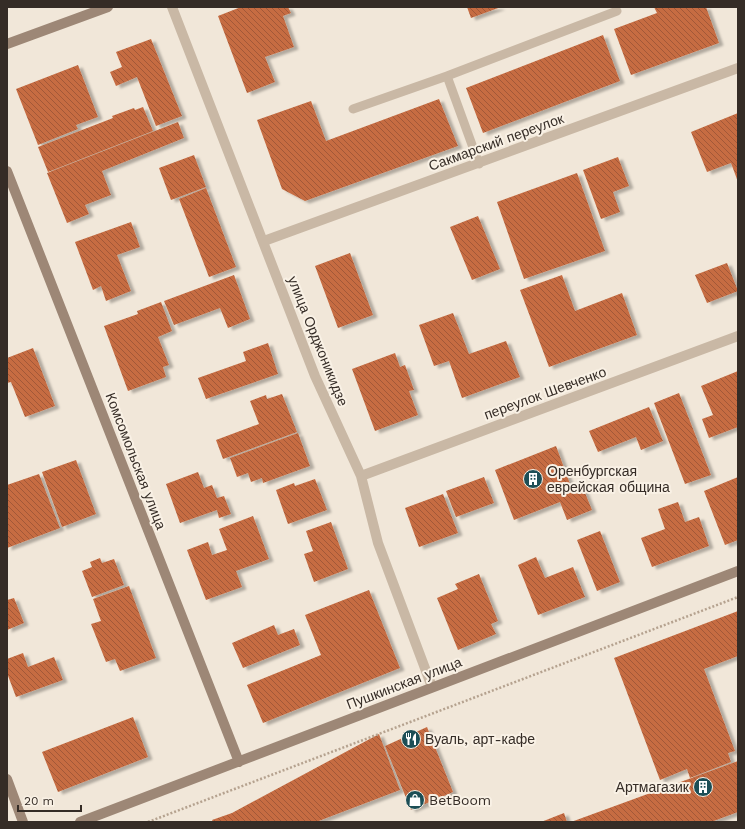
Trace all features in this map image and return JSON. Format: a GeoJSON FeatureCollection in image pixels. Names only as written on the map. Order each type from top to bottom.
{"type":"FeatureCollection","features":[{"type":"Feature","properties":{"kind":"main road"},"geometry":{"type":"LineString","coordinates":[[7,44],[108,7]]}},
{"type":"Feature","properties":{"kind":"main road","name":"Комсомольская улица"},"geometry":{"type":"LineString","coordinates":[[7,170],[239,762]]}},
{"type":"Feature","properties":{"kind":"main road","name":"Пушкинская улица"},"geometry":{"type":"LineString","coordinates":[[80,822],[738,571]]}},
{"type":"Feature","properties":{"kind":"main road"},"geometry":{"type":"LineString","coordinates":[[7,779],[23,822]]}},
{"type":"Feature","properties":{"kind":"street","name":"улица Орджоникидзе"},"geometry":{"type":"LineString","coordinates":[[172,7],[264,241],[315,376],[362,476],[378,543],[432,687]]}},
{"type":"Feature","properties":{"kind":"street","name":"Сакмарский переулок"},"geometry":{"type":"LineString","coordinates":[[264,241],[479,164],[738,68]]}},
{"type":"Feature","properties":{"kind":"street","name":"переулок Шевченко"},"geometry":{"type":"LineString","coordinates":[[362,476],[738,336]]}},
{"type":"Feature","properties":{"kind":"lane"},"geometry":{"type":"LineString","coordinates":[[354,109],[447,76],[617,11]]}},
{"type":"Feature","properties":{"kind":"lane"},"geometry":{"type":"LineString","coordinates":[[447,76],[479,164]]}},
{"type":"Feature","properties":{"kind":"path"},"geometry":{"type":"LineString","coordinates":[[148,822],[738,597]]}},
{"type":"Feature","properties":{"kind":"building"},"geometry":{"type":"Polygon","coordinates":[[[241,7],[288,7],[291,13],[283,16],[294,47],[265,57],[275,82],[247,93],[218,16],[241,7]]]}},
{"type":"Feature","properties":{"kind":"building"},"geometry":{"type":"Polygon","coordinates":[[[467,7],[501,7],[471,18],[467,7]]]}},
{"type":"Feature","properties":{"kind":"building"},"geometry":{"type":"Polygon","coordinates":[[[654,7],[706,7],[719,43],[631,75],[614,29],[657,13],[654,7]]]}},
{"type":"Feature","properties":{"kind":"building"},"geometry":{"type":"Polygon","coordinates":[[[603,35],[620,81],[483,133],[466,88],[603,35]]]}},
{"type":"Feature","properties":{"kind":"building"},"geometry":{"type":"Polygon","coordinates":[[[151,39],[182,116],[156,126],[137,77],[116,86],[110,72],[122,67],[116,52],[151,39]]]}},
{"type":"Feature","properties":{"kind":"building"},"geometry":{"type":"Polygon","coordinates":[[[78,65],[98,117],[76,125],[78,129],[38,145],[16,89],[78,65]]]}},
{"type":"Feature","properties":{"kind":"building"},"geometry":{"type":"Polygon","coordinates":[[[439,99],[458,146],[305,201],[282,189],[257,120],[311,101],[326,141],[439,99]]]}},
{"type":"Feature","properties":{"kind":"building"},"geometry":{"type":"Polygon","coordinates":[[[143,107],[153,131],[48,172],[38,147],[113,118],[112,116],[134,108],[135,110],[143,107]]]}},
{"type":"Feature","properties":{"kind":"building"},"geometry":{"type":"Polygon","coordinates":[[[738,113],[738,182],[731,163],[707,172],[691,132],[738,113]]]}},
{"type":"Feature","properties":{"kind":"building"},"geometry":{"type":"Polygon","coordinates":[[[178,122],[184,138],[102,171],[111,195],[85,205],[89,214],[67,223],[47,173],[178,122]]]}},
{"type":"Feature","properties":{"kind":"building"},"geometry":{"type":"Polygon","coordinates":[[[194,155],[206,187],[171,200],[159,168],[194,155]]]}},
{"type":"Feature","properties":{"kind":"building"},"geometry":{"type":"Polygon","coordinates":[[[618,157],[629,186],[613,192],[620,212],[601,219],[583,170],[618,157]]]}},
{"type":"Feature","properties":{"kind":"building"},"geometry":{"type":"Polygon","coordinates":[[[577,173],[605,251],[524,279],[497,202],[577,173]]]}},
{"type":"Feature","properties":{"kind":"building"},"geometry":{"type":"Polygon","coordinates":[[[206,188],[236,267],[209,277],[179,199],[206,188]]]}},
{"type":"Feature","properties":{"kind":"building"},"geometry":{"type":"Polygon","coordinates":[[[478,216],[500,269],[472,280],[450,227],[478,216]]]}},
{"type":"Feature","properties":{"kind":"building"},"geometry":{"type":"Polygon","coordinates":[[[131,222],[140,247],[117,255],[131,291],[106,301],[101,286],[93,290],[75,242],[131,222]]]}},
{"type":"Feature","properties":{"kind":"building"},"geometry":{"type":"Polygon","coordinates":[[[350,253],[373,315],[338,328],[315,266],[350,253]]]}},
{"type":"Feature","properties":{"kind":"building"},"geometry":{"type":"Polygon","coordinates":[[[727,263],[738,291],[707,303],[695,275],[727,263]]]}},
{"type":"Feature","properties":{"kind":"building"},"geometry":{"type":"Polygon","coordinates":[[[234,275],[250,319],[228,328],[220,308],[174,325],[164,301],[234,275]]]}},
{"type":"Feature","properties":{"kind":"building"},"geometry":{"type":"Polygon","coordinates":[[[562,275],[575,311],[622,293],[637,335],[549,367],[520,290],[562,275]]]}},
{"type":"Feature","properties":{"kind":"building"},"geometry":{"type":"Polygon","coordinates":[[[161,302],[172,331],[158,337],[169,365],[163,367],[166,377],[128,391],[104,326],[138,314],[137,311],[161,302]]]}},
{"type":"Feature","properties":{"kind":"building"},"geometry":{"type":"Polygon","coordinates":[[[453,313],[469,354],[506,341],[520,377],[462,398],[449,361],[434,366],[419,325],[453,313]]]}},
{"type":"Feature","properties":{"kind":"building"},"geometry":{"type":"Polygon","coordinates":[[[268,343],[278,374],[206,399],[198,378],[246,361],[243,352],[268,343]]]}},
{"type":"Feature","properties":{"kind":"building"},"geometry":{"type":"Polygon","coordinates":[[[33,348],[55,406],[25,417],[11,382],[7,383],[7,358],[33,348]]]}},
{"type":"Feature","properties":{"kind":"building"},"geometry":{"type":"Polygon","coordinates":[[[395,353],[400,367],[405,365],[414,390],[409,391],[418,415],[375,431],[352,369],[395,353]]]}},
{"type":"Feature","properties":{"kind":"building"},"geometry":{"type":"Polygon","coordinates":[[[738,371],[738,427],[709,438],[702,419],[713,415],[701,386],[738,371]]]}},
{"type":"Feature","properties":{"kind":"building"},"geometry":{"type":"Polygon","coordinates":[[[679,393],[711,475],[685,484],[654,403],[679,393]]]}},
{"type":"Feature","properties":{"kind":"building"},"geometry":{"type":"Polygon","coordinates":[[[282,394],[297,432],[223,459],[216,440],[259,424],[250,401],[266,395],[267,399],[282,394]]]}},
{"type":"Feature","properties":{"kind":"building"},"geometry":{"type":"Polygon","coordinates":[[[649,407],[663,441],[641,450],[636,437],[598,452],[589,431],[649,407]]]}},
{"type":"Feature","properties":{"kind":"building"},"geometry":{"type":"Polygon","coordinates":[[[298,433],[310,466],[263,483],[262,478],[251,482],[248,473],[237,477],[230,458],[298,433]]]}},
{"type":"Feature","properties":{"kind":"building","name":"Оренбургская еврейская община"},"geometry":{"type":"Polygon","coordinates":[[[556,446],[573,492],[583,488],[592,510],[567,520],[560,502],[514,520],[495,470],[556,446]]]}},
{"type":"Feature","properties":{"kind":"building"},"geometry":{"type":"Polygon","coordinates":[[[76,460],[96,514],[62,527],[42,472],[76,460]]]}},
{"type":"Feature","properties":{"kind":"building"},"geometry":{"type":"Polygon","coordinates":[[[198,472],[204,488],[212,485],[217,498],[224,496],[231,514],[219,518],[217,510],[180,523],[166,484],[198,472]]]}},
{"type":"Feature","properties":{"kind":"building"},"geometry":{"type":"Polygon","coordinates":[[[39,474],[60,528],[7,548],[7,485],[39,474]]]}},
{"type":"Feature","properties":{"kind":"building"},"geometry":{"type":"Polygon","coordinates":[[[484,477],[494,503],[456,517],[446,491],[484,477]]]}},
{"type":"Feature","properties":{"kind":"building"},"geometry":{"type":"Polygon","coordinates":[[[738,477],[738,540],[725,545],[704,491],[738,477]]]}},
{"type":"Feature","properties":{"kind":"building"},"geometry":{"type":"Polygon","coordinates":[[[315,479],[327,510],[288,524],[276,490],[294,483],[295,486],[315,479]]]}},
{"type":"Feature","properties":{"kind":"building"},"geometry":{"type":"Polygon","coordinates":[[[443,494],[458,533],[419,547],[405,508],[443,494]]]}},
{"type":"Feature","properties":{"kind":"building"},"geometry":{"type":"Polygon","coordinates":[[[678,502],[685,522],[699,517],[709,546],[652,567],[641,538],[665,529],[658,509],[678,502]]]}},
{"type":"Feature","properties":{"kind":"building"},"geometry":{"type":"Polygon","coordinates":[[[253,516],[269,559],[236,571],[242,587],[206,600],[187,550],[208,542],[212,555],[227,550],[219,529],[253,516]]]}},
{"type":"Feature","properties":{"kind":"building"},"geometry":{"type":"Polygon","coordinates":[[[331,522],[348,569],[314,582],[304,554],[313,551],[306,531],[331,522]]]}},
{"type":"Feature","properties":{"kind":"building"},"geometry":{"type":"Polygon","coordinates":[[[600,531],[620,582],[597,591],[577,540],[600,531]]]}},
{"type":"Feature","properties":{"kind":"building"},"geometry":{"type":"Polygon","coordinates":[[[536,557],[545,578],[573,567],[585,597],[538,615],[518,565],[536,557]]]}},
{"type":"Feature","properties":{"kind":"building"},"geometry":{"type":"Polygon","coordinates":[[[100,558],[102,563],[114,559],[124,585],[92,597],[82,571],[92,567],[90,562],[100,558]]]}},
{"type":"Feature","properties":{"kind":"building"},"geometry":{"type":"Polygon","coordinates":[[[479,574],[498,621],[491,624],[496,634],[458,650],[437,598],[458,589],[455,584],[479,574]]]}},
{"type":"Feature","properties":{"kind":"building"},"geometry":{"type":"Polygon","coordinates":[[[129,586],[156,658],[120,671],[115,659],[106,662],[91,624],[101,621],[93,599],[129,586]]]}},
{"type":"Feature","properties":{"kind":"building"},"geometry":{"type":"Polygon","coordinates":[[[369,590],[400,668],[263,723],[247,685],[321,655],[305,615],[369,590]]]}},
{"type":"Feature","properties":{"kind":"building"},"geometry":{"type":"Polygon","coordinates":[[[14,598],[24,623],[7,630],[7,600],[14,598]]]}},
{"type":"Feature","properties":{"kind":"building"},"geometry":{"type":"Polygon","coordinates":[[[738,611],[738,656],[704,669],[735,751],[728,753],[731,762],[690,778],[687,769],[660,780],[614,658],[738,611]]]}},
{"type":"Feature","properties":{"kind":"building"},"geometry":{"type":"Polygon","coordinates":[[[274,625],[278,635],[294,629],[300,645],[243,668],[232,643],[274,625]]]}},
{"type":"Feature","properties":{"kind":"building"},"geometry":{"type":"Polygon","coordinates":[[[23,653],[28,667],[54,657],[63,680],[16,697],[7,673],[7,659],[23,653]]]}},
{"type":"Feature","properties":{"kind":"building"},"geometry":{"type":"Polygon","coordinates":[[[133,717],[148,757],[58,792],[42,752],[133,717]]]}},
{"type":"Feature","properties":{"kind":"building"},"geometry":{"type":"Polygon","coordinates":[[[427,727],[453,792],[411,810],[385,746],[427,727]]]}},
{"type":"Feature","properties":{"kind":"building"},"geometry":{"type":"Polygon","coordinates":[[[379,734],[400,790],[316,822],[213,822],[212,820],[232,813],[379,734]]]}},
{"type":"Feature","properties":{"kind":"building","name":"Артмагазик"},"geometry":{"type":"Polygon","coordinates":[[[738,761],[738,812],[711,822],[571,822],[738,761]]]}},
{"type":"Feature","properties":{"kind":"building"},"geometry":{"type":"Polygon","coordinates":[[[564,813],[567,822],[541,822],[564,813]]]}},
{"type":"Feature","properties":{"kind":"place","name":"Оренбургская еврейская община"},"geometry":{"type":"Point","coordinates":[533,479]}},
{"type":"Feature","properties":{"kind":"place","name":"Вуаль, арт-кафе"},"geometry":{"type":"Point","coordinates":[411,739]}},
{"type":"Feature","properties":{"kind":"place","name":"Артмагазик"},"geometry":{"type":"Point","coordinates":[703,787]}},
{"type":"Feature","properties":{"kind":"place","name":"BetBoom"},"geometry":{"type":"Point","coordinates":[415,800]}}]}
